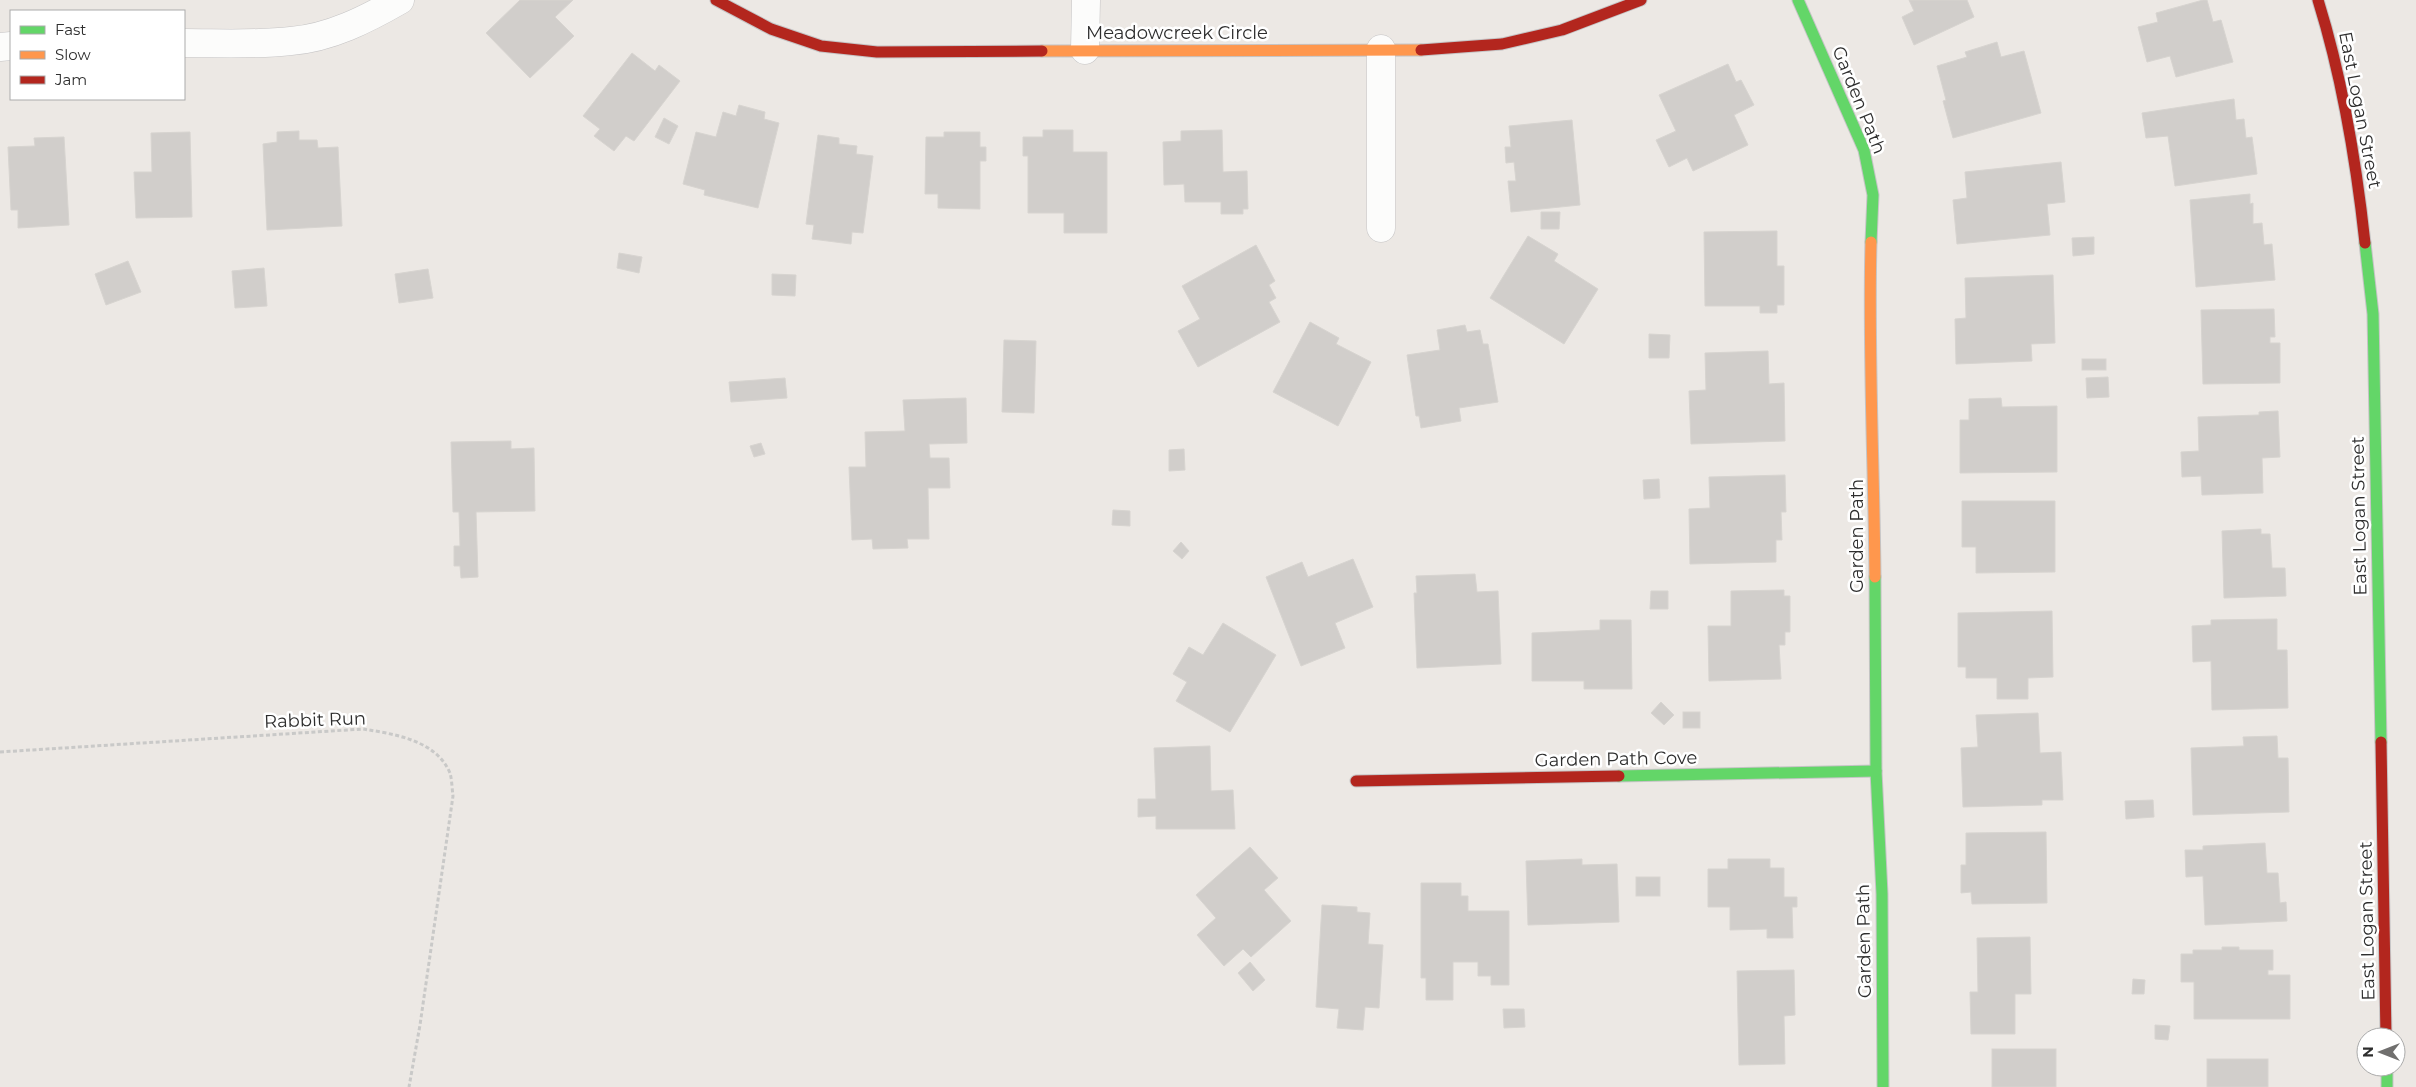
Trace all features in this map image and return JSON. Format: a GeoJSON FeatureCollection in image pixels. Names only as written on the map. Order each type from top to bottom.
{"type":"FeatureCollection","features":[{"type":"Feature","properties":{"kind":"street"},"geometry":{"type":"LineString","coordinates":[[185,43],[292,41],[342,29],[366,20],[400,0]]}},
{"type":"Feature","properties":{"kind":"street","name":"Meadowcreek Circle"},"geometry":{"type":"LineString","coordinates":[[716,0],[771,30],[821,46],[877,52],[1440,50],[1502,44],[1562,30],[1641,0]]}},
{"type":"Feature","properties":{"kind":"street"},"geometry":{"type":"LineString","coordinates":[[1085,50],[1086,0]]}},
{"type":"Feature","properties":{"kind":"street","name":"Garden Path"},"geometry":{"type":"LineString","coordinates":[[1798,0],[1864,150],[1873,195],[1869,318],[1874,451],[1876,771],[1882,894],[1883,1087]]}},
{"type":"Feature","properties":{"kind":"street","name":"East Logan Street"},"geometry":{"type":"LineString","coordinates":[[2318,0],[2347,115],[2363,214],[2373,314],[2386,1027]]}},
{"type":"Feature","properties":{"kind":"street"},"geometry":{"type":"LineString","coordinates":[[1381,49],[1381,228]]}},
{"type":"Feature","properties":{"kind":"street","name":"Garden Path Cove"},"geometry":{"type":"LineString","coordinates":[[1356,781],[1876,771]]}},
{"type":"Feature","properties":{"kind":"path","name":"Rabbit Run"},"geometry":{"type":"LineString","coordinates":[[0,752],[363,729],[412,740],[434,752],[442,760],[450,774],[453,796],[420,1025],[409,1087]]}},
{"type":"Feature","properties":{"kind":"building"},"geometry":{"type":"Polygon","coordinates":[[[520,0],[573,0],[555,17],[574,36],[530,78],[486,33],[520,0]]]}},
{"type":"Feature","properties":{"kind":"building"},"geometry":{"type":"Polygon","coordinates":[[[1909,0],[1967,0],[1974,17],[1914,45],[1902,17],[1914,11],[1909,0]]]}},
{"type":"Feature","properties":{"kind":"building"},"geometry":{"type":"Polygon","coordinates":[[[2207,0],[2213,22],[2221,20],[2233,62],[2176,77],[2170,56],[2147,62],[2138,27],[2158,22],[2156,13],[2207,0]]]}},
{"type":"Feature","properties":{"kind":"building"},"geometry":{"type":"Polygon","coordinates":[[[1997,42],[2001,57],[2024,51],[2041,113],[1953,138],[1943,101],[1946,100],[1937,66],[1967,57],[1965,52],[1997,42]]]}},
{"type":"Feature","properties":{"kind":"building"},"geometry":{"type":"Polygon","coordinates":[[[632,53],[655,71],[659,65],[680,81],[634,141],[626,136],[614,151],[594,136],[600,129],[583,116],[632,53]]]}},
{"type":"Feature","properties":{"kind":"building"},"geometry":{"type":"Polygon","coordinates":[[[1728,64],[1736,82],[1741,80],[1754,105],[1734,115],[1748,145],[1693,171],[1687,158],[1669,167],[1656,140],[1676,131],[1659,95],[1728,64]]]}},
{"type":"Feature","properties":{"kind":"building"},"geometry":{"type":"Polygon","coordinates":[[[2234,99],[2236,120],[2244,119],[2246,138],[2252,137],[2257,174],[2175,186],[2168,136],[2146,138],[2142,113],[2234,99]]]}},
{"type":"Feature","properties":{"kind":"building"},"geometry":{"type":"Polygon","coordinates":[[[739,105],[765,112],[764,119],[779,123],[758,208],[704,195],[705,190],[683,184],[696,132],[716,137],[723,112],[736,116],[739,105]]]}},
{"type":"Feature","properties":{"kind":"building"},"geometry":{"type":"Polygon","coordinates":[[[664,118],[678,126],[669,144],[655,137],[664,118]]]}},
{"type":"Feature","properties":{"kind":"building"},"geometry":{"type":"Polygon","coordinates":[[[1572,120],[1580,205],[1511,212],[1508,181],[1516,181],[1514,162],[1506,163],[1505,147],[1511,147],[1509,126],[1572,120]]]}},
{"type":"Feature","properties":{"kind":"building"},"geometry":{"type":"Polygon","coordinates":[[[1043,130],[1073,130],[1073,152],[1107,152],[1107,233],[1064,233],[1064,213],[1028,213],[1028,156],[1023,156],[1023,137],[1043,137],[1043,130]]]}},
{"type":"Feature","properties":{"kind":"building"},"geometry":{"type":"Polygon","coordinates":[[[1222,130],[1223,172],[1247,171],[1248,209],[1243,209],[1243,214],[1221,214],[1221,202],[1185,202],[1184,184],[1164,185],[1163,142],[1181,141],[1181,131],[1222,130]]]}},
{"type":"Feature","properties":{"kind":"building"},"geometry":{"type":"Polygon","coordinates":[[[299,131],[299,140],[317,140],[318,148],[338,147],[342,226],[267,230],[263,144],[277,142],[277,132],[299,131]]]}},
{"type":"Feature","properties":{"kind":"building"},"geometry":{"type":"Polygon","coordinates":[[[190,132],[192,217],[136,218],[134,172],[152,172],[151,133],[190,132]]]}},
{"type":"Feature","properties":{"kind":"building"},"geometry":{"type":"Polygon","coordinates":[[[944,132],[980,132],[980,147],[986,147],[986,161],[980,161],[980,209],[938,208],[938,194],[925,194],[926,137],[944,137],[944,132]]]}},
{"type":"Feature","properties":{"kind":"building"},"geometry":{"type":"Polygon","coordinates":[[[818,135],[839,138],[839,144],[857,146],[856,154],[873,156],[863,233],[852,232],[851,244],[812,239],[814,225],[806,224],[818,135]]]}},
{"type":"Feature","properties":{"kind":"building"},"geometry":{"type":"Polygon","coordinates":[[[64,137],[69,225],[18,228],[18,210],[11,210],[8,147],[35,146],[34,138],[64,137]]]}},
{"type":"Feature","properties":{"kind":"building"},"geometry":{"type":"Polygon","coordinates":[[[2061,162],[2065,202],[2047,204],[2050,235],[1957,244],[1953,200],[1967,198],[1965,172],[2061,162]]]}},
{"type":"Feature","properties":{"kind":"building"},"geometry":{"type":"Polygon","coordinates":[[[2250,194],[2250,204],[2253,203],[2253,224],[2262,223],[2264,245],[2272,244],[2275,280],[2196,287],[2190,200],[2250,194]]]}},
{"type":"Feature","properties":{"kind":"building"},"geometry":{"type":"Polygon","coordinates":[[[1541,212],[1560,212],[1559,229],[1541,229],[1541,212]]]}},
{"type":"Feature","properties":{"kind":"building"},"geometry":{"type":"Polygon","coordinates":[[[1777,231],[1777,266],[1784,266],[1784,305],[1777,305],[1777,313],[1760,313],[1760,306],[1705,306],[1704,232],[1777,231]]]}},
{"type":"Feature","properties":{"kind":"building"},"geometry":{"type":"Polygon","coordinates":[[[1528,236],[1558,254],[1554,261],[1598,289],[1564,344],[1490,298],[1528,236]]]}},
{"type":"Feature","properties":{"kind":"building"},"geometry":{"type":"Polygon","coordinates":[[[2094,237],[2094,254],[2073,256],[2072,238],[2094,237]]]}},
{"type":"Feature","properties":{"kind":"building"},"geometry":{"type":"Polygon","coordinates":[[[1256,245],[1275,281],[1269,285],[1276,298],[1269,302],[1280,322],[1198,367],[1178,331],[1200,319],[1182,286],[1256,245]]]}},
{"type":"Feature","properties":{"kind":"building"},"geometry":{"type":"Polygon","coordinates":[[[619,253],[642,257],[639,273],[617,268],[619,253]]]}},
{"type":"Feature","properties":{"kind":"building"},"geometry":{"type":"Polygon","coordinates":[[[128,261],[141,292],[106,305],[95,274],[128,261]]]}},
{"type":"Feature","properties":{"kind":"building"},"geometry":{"type":"Polygon","coordinates":[[[264,268],[267,306],[235,308],[232,271],[264,268]]]}},
{"type":"Feature","properties":{"kind":"building"},"geometry":{"type":"Polygon","coordinates":[[[428,269],[433,298],[399,303],[395,274],[428,269]]]}},
{"type":"Feature","properties":{"kind":"building"},"geometry":{"type":"Polygon","coordinates":[[[772,274],[796,275],[795,296],[772,295],[772,274]]]}},
{"type":"Feature","properties":{"kind":"building"},"geometry":{"type":"Polygon","coordinates":[[[2053,275],[2055,343],[2031,344],[2032,361],[1956,364],[1955,319],[1966,318],[1965,278],[2053,275]]]}},
{"type":"Feature","properties":{"kind":"building"},"geometry":{"type":"Polygon","coordinates":[[[2274,309],[2275,337],[2270,337],[2270,343],[2280,343],[2280,383],[2203,384],[2201,310],[2274,309]]]}},
{"type":"Feature","properties":{"kind":"building"},"geometry":{"type":"Polygon","coordinates":[[[1310,322],[1339,338],[1336,344],[1371,362],[1338,426],[1273,392],[1310,322]]]}},
{"type":"Feature","properties":{"kind":"building"},"geometry":{"type":"Polygon","coordinates":[[[1465,325],[1467,332],[1480,330],[1483,344],[1488,344],[1498,402],[1459,408],[1461,421],[1421,428],[1419,416],[1416,416],[1407,355],[1440,350],[1437,330],[1465,325]]]}},
{"type":"Feature","properties":{"kind":"building"},"geometry":{"type":"Polygon","coordinates":[[[1649,334],[1670,335],[1669,358],[1649,358],[1649,334]]]}},
{"type":"Feature","properties":{"kind":"building"},"geometry":{"type":"Polygon","coordinates":[[[1004,340],[1036,341],[1034,413],[1002,412],[1004,340]]]}},
{"type":"Feature","properties":{"kind":"building"},"geometry":{"type":"Polygon","coordinates":[[[1768,351],[1769,384],[1784,383],[1785,441],[1691,444],[1689,391],[1706,390],[1705,353],[1768,351]]]}},
{"type":"Feature","properties":{"kind":"building"},"geometry":{"type":"Polygon","coordinates":[[[2082,359],[2106,359],[2106,370],[2082,370],[2082,359]]]}},
{"type":"Feature","properties":{"kind":"building"},"geometry":{"type":"Polygon","coordinates":[[[2108,377],[2109,397],[2087,398],[2086,378],[2108,377]]]}},
{"type":"Feature","properties":{"kind":"building"},"geometry":{"type":"Polygon","coordinates":[[[785,378],[787,398],[731,402],[729,382],[785,378]]]}},
{"type":"Feature","properties":{"kind":"building"},"geometry":{"type":"Polygon","coordinates":[[[966,398],[967,443],[929,444],[930,458],[949,458],[950,488],[928,488],[929,539],[907,539],[908,548],[873,549],[872,539],[852,540],[849,467],[866,467],[865,432],[905,431],[903,400],[966,398]]]}},
{"type":"Feature","properties":{"kind":"building"},"geometry":{"type":"Polygon","coordinates":[[[2001,398],[2002,407],[2057,406],[2057,472],[1960,473],[1960,420],[1969,420],[1969,399],[2001,398]]]}},
{"type":"Feature","properties":{"kind":"building"},"geometry":{"type":"Polygon","coordinates":[[[2278,411],[2280,457],[2262,458],[2263,493],[2202,495],[2201,476],[2182,477],[2181,452],[2199,451],[2198,417],[2259,415],[2259,412],[2278,411]]]}},
{"type":"Feature","properties":{"kind":"building"},"geometry":{"type":"Polygon","coordinates":[[[511,441],[511,449],[534,448],[535,511],[476,512],[478,577],[461,578],[460,566],[454,566],[454,546],[460,546],[459,512],[453,512],[451,442],[511,441]]]}},
{"type":"Feature","properties":{"kind":"building"},"geometry":{"type":"Polygon","coordinates":[[[761,443],[765,454],[754,457],[750,446],[761,443]]]}},
{"type":"Feature","properties":{"kind":"building"},"geometry":{"type":"Polygon","coordinates":[[[1184,449],[1185,470],[1169,471],[1169,450],[1184,449]]]}},
{"type":"Feature","properties":{"kind":"building"},"geometry":{"type":"Polygon","coordinates":[[[1785,475],[1786,512],[1781,512],[1782,540],[1776,540],[1776,562],[1690,564],[1689,509],[1710,508],[1709,477],[1785,475]]]}},
{"type":"Feature","properties":{"kind":"building"},"geometry":{"type":"Polygon","coordinates":[[[1659,479],[1660,498],[1644,499],[1643,480],[1659,479]]]}},
{"type":"Feature","properties":{"kind":"building"},"geometry":{"type":"Polygon","coordinates":[[[1962,501],[2055,501],[2055,572],[1976,573],[1976,547],[1962,547],[1962,501]]]}},
{"type":"Feature","properties":{"kind":"building"},"geometry":{"type":"Polygon","coordinates":[[[1113,510],[1130,511],[1130,526],[1112,525],[1113,510]]]}},
{"type":"Feature","properties":{"kind":"building"},"geometry":{"type":"Polygon","coordinates":[[[2261,529],[2261,534],[2270,534],[2272,568],[2285,568],[2286,596],[2224,598],[2222,531],[2261,529]]]}},
{"type":"Feature","properties":{"kind":"building"},"geometry":{"type":"Polygon","coordinates":[[[1181,542],[1189,551],[1182,559],[1173,551],[1181,542]]]}},
{"type":"Feature","properties":{"kind":"building"},"geometry":{"type":"Polygon","coordinates":[[[1353,559],[1373,607],[1335,623],[1345,648],[1301,666],[1266,577],[1302,562],[1308,577],[1353,559]]]}},
{"type":"Feature","properties":{"kind":"building"},"geometry":{"type":"Polygon","coordinates":[[[1475,574],[1477,592],[1498,591],[1501,664],[1417,668],[1414,593],[1417,593],[1416,576],[1475,574]]]}},
{"type":"Feature","properties":{"kind":"building"},"geometry":{"type":"Polygon","coordinates":[[[1784,590],[1784,596],[1790,596],[1790,632],[1785,632],[1785,645],[1779,645],[1781,679],[1709,681],[1708,626],[1731,626],[1731,591],[1784,590]]]}},
{"type":"Feature","properties":{"kind":"building"},"geometry":{"type":"Polygon","coordinates":[[[1651,591],[1668,591],[1668,609],[1650,609],[1651,591]]]}},
{"type":"Feature","properties":{"kind":"building"},"geometry":{"type":"Polygon","coordinates":[[[2052,611],[2053,677],[2028,678],[2028,699],[1997,699],[1997,678],[1966,678],[1966,667],[1958,667],[1958,613],[2052,611]]]}},
{"type":"Feature","properties":{"kind":"building"},"geometry":{"type":"Polygon","coordinates":[[[2277,619],[2277,650],[2287,650],[2288,708],[2212,710],[2211,661],[2193,662],[2192,626],[2211,625],[2211,620],[2277,619]]]}},
{"type":"Feature","properties":{"kind":"building"},"geometry":{"type":"Polygon","coordinates":[[[1600,620],[1631,620],[1632,689],[1584,689],[1584,681],[1532,681],[1532,633],[1600,630],[1600,620]]]}},
{"type":"Feature","properties":{"kind":"building"},"geometry":{"type":"Polygon","coordinates":[[[1223,623],[1276,655],[1230,732],[1176,701],[1187,682],[1173,674],[1189,647],[1203,655],[1223,623]]]}},
{"type":"Feature","properties":{"kind":"building"},"geometry":{"type":"Polygon","coordinates":[[[1661,702],[1674,715],[1664,725],[1651,713],[1661,702]]]}},
{"type":"Feature","properties":{"kind":"building"},"geometry":{"type":"Polygon","coordinates":[[[1683,712],[1700,712],[1700,728],[1683,728],[1683,712]]]}},
{"type":"Feature","properties":{"kind":"building"},"geometry":{"type":"Polygon","coordinates":[[[2038,713],[2040,753],[2061,752],[2063,800],[2042,800],[2042,805],[1963,807],[1961,748],[1978,747],[1976,715],[2038,713]]]}},
{"type":"Feature","properties":{"kind":"building"},"geometry":{"type":"Polygon","coordinates":[[[2277,736],[2278,758],[2288,758],[2289,812],[2193,815],[2191,748],[2244,746],[2243,737],[2277,736]]]}},
{"type":"Feature","properties":{"kind":"building"},"geometry":{"type":"Polygon","coordinates":[[[1210,746],[1211,791],[1233,790],[1235,829],[1156,829],[1156,816],[1138,817],[1138,799],[1156,799],[1154,748],[1210,746]]]}},
{"type":"Feature","properties":{"kind":"building"},"geometry":{"type":"Polygon","coordinates":[[[2153,800],[2154,817],[2126,819],[2125,801],[2153,800]]]}},
{"type":"Feature","properties":{"kind":"building"},"geometry":{"type":"Polygon","coordinates":[[[2046,832],[2047,903],[1972,904],[1971,892],[1961,893],[1961,865],[1966,865],[1966,833],[2046,832]]]}},
{"type":"Feature","properties":{"kind":"building"},"geometry":{"type":"Polygon","coordinates":[[[2265,843],[2267,873],[2278,873],[2280,903],[2286,902],[2287,921],[2205,925],[2203,876],[2186,877],[2185,850],[2203,850],[2203,846],[2265,843]]]}},
{"type":"Feature","properties":{"kind":"building"},"geometry":{"type":"Polygon","coordinates":[[[1250,847],[1278,878],[1264,890],[1291,921],[1251,957],[1243,949],[1224,966],[1197,935],[1216,918],[1196,895],[1250,847]]]}},
{"type":"Feature","properties":{"kind":"building"},"geometry":{"type":"Polygon","coordinates":[[[1582,859],[1582,865],[1617,864],[1619,922],[1528,925],[1526,861],[1582,859]]]}},
{"type":"Feature","properties":{"kind":"building"},"geometry":{"type":"Polygon","coordinates":[[[1728,859],[1770,859],[1770,868],[1784,868],[1784,897],[1797,897],[1797,907],[1792,907],[1793,938],[1767,938],[1767,929],[1730,930],[1730,907],[1708,907],[1708,869],[1728,869],[1728,859]]]}},
{"type":"Feature","properties":{"kind":"building"},"geometry":{"type":"Polygon","coordinates":[[[1636,877],[1660,877],[1660,896],[1636,896],[1636,877]]]}},
{"type":"Feature","properties":{"kind":"building"},"geometry":{"type":"Polygon","coordinates":[[[1421,883],[1461,883],[1461,896],[1468,896],[1468,911],[1509,911],[1509,985],[1491,985],[1491,976],[1478,976],[1478,962],[1453,962],[1453,1000],[1426,1000],[1426,978],[1421,978],[1421,883]]]}},
{"type":"Feature","properties":{"kind":"building"},"geometry":{"type":"Polygon","coordinates":[[[1322,905],[1357,907],[1357,912],[1370,913],[1368,944],[1383,945],[1379,1008],[1365,1007],[1363,1030],[1337,1028],[1339,1009],[1316,1007],[1322,905]]]}},
{"type":"Feature","properties":{"kind":"building"},"geometry":{"type":"Polygon","coordinates":[[[2030,937],[2031,994],[2015,994],[2015,1034],[1971,1034],[1970,992],[1978,992],[1977,938],[2030,937]]]}},
{"type":"Feature","properties":{"kind":"building"},"geometry":{"type":"Polygon","coordinates":[[[2222,947],[2239,947],[2239,950],[2273,950],[2273,970],[2268,970],[2268,975],[2290,975],[2290,1019],[2194,1019],[2194,982],[2181,982],[2181,954],[2193,954],[2193,950],[2222,950],[2222,947]]]}},
{"type":"Feature","properties":{"kind":"building"},"geometry":{"type":"Polygon","coordinates":[[[1250,962],[1265,980],[1253,991],[1238,973],[1250,962]]]}},
{"type":"Feature","properties":{"kind":"building"},"geometry":{"type":"Polygon","coordinates":[[[1794,970],[1795,1015],[1784,1016],[1785,1064],[1739,1065],[1737,971],[1794,970]]]}},
{"type":"Feature","properties":{"kind":"building"},"geometry":{"type":"Polygon","coordinates":[[[2133,979],[2145,980],[2144,994],[2132,994],[2133,979]]]}},
{"type":"Feature","properties":{"kind":"building"},"geometry":{"type":"Polygon","coordinates":[[[1503,1009],[1524,1009],[1525,1027],[1504,1028],[1503,1009]]]}},
{"type":"Feature","properties":{"kind":"building"},"geometry":{"type":"Polygon","coordinates":[[[2155,1025],[2170,1026],[2168,1040],[2155,1039],[2155,1025]]]}},
{"type":"Feature","properties":{"kind":"building"},"geometry":{"type":"Polygon","coordinates":[[[1992,1049],[2056,1049],[2056,1087],[1992,1087],[1992,1049]]]}},
{"type":"Feature","properties":{"kind":"building"},"geometry":{"type":"Polygon","coordinates":[[[2207,1059],[2268,1059],[2268,1087],[2207,1087],[2207,1059]]]}},
{"type":"Feature","properties":{"kind":"traffic: fast"},"geometry":{"type":"LineString","coordinates":[[1798,0],[1864,150],[1873,195],[1871,242]]}},
{"type":"Feature","properties":{"kind":"traffic: fast"},"geometry":{"type":"LineString","coordinates":[[2365,243],[2373,314],[2381,742]]}},
{"type":"Feature","properties":{"kind":"traffic: fast"},"geometry":{"type":"LineString","coordinates":[[1875,577],[1876,771],[1882,894],[1883,1087]]}},
{"type":"Feature","properties":{"kind":"traffic: fast"},"geometry":{"type":"LineString","coordinates":[[1619,776],[1876,771]]}},
{"type":"Feature","properties":{"kind":"traffic: fast"},"geometry":{"type":"LineString","coordinates":[[2387,1077],[2387,1087]]}},
{"type":"Feature","properties":{"kind":"traffic: slow"},"geometry":{"type":"LineString","coordinates":[[1042,51],[1421,50]]}},
{"type":"Feature","properties":{"kind":"traffic: slow"},"geometry":{"type":"LineString","coordinates":[[1871,242],[1871,368],[1875,577]]}},
{"type":"Feature","properties":{"kind":"traffic: jam"},"geometry":{"type":"LineString","coordinates":[[716,0],[771,29],[821,46],[877,52],[1042,51]]}},
{"type":"Feature","properties":{"kind":"traffic: jam"},"geometry":{"type":"LineString","coordinates":[[1421,50],[1502,44],[1562,30],[1641,0]]}},
{"type":"Feature","properties":{"kind":"traffic: jam"},"geometry":{"type":"LineString","coordinates":[[2318,0],[2335,60],[2348,120],[2365,243]]}},
{"type":"Feature","properties":{"kind":"traffic: jam"},"geometry":{"type":"LineString","coordinates":[[2381,742],[2386,1027]]}},
{"type":"Feature","properties":{"kind":"traffic: jam"},"geometry":{"type":"LineString","coordinates":[[1356,781],[1619,776]]}}]}
